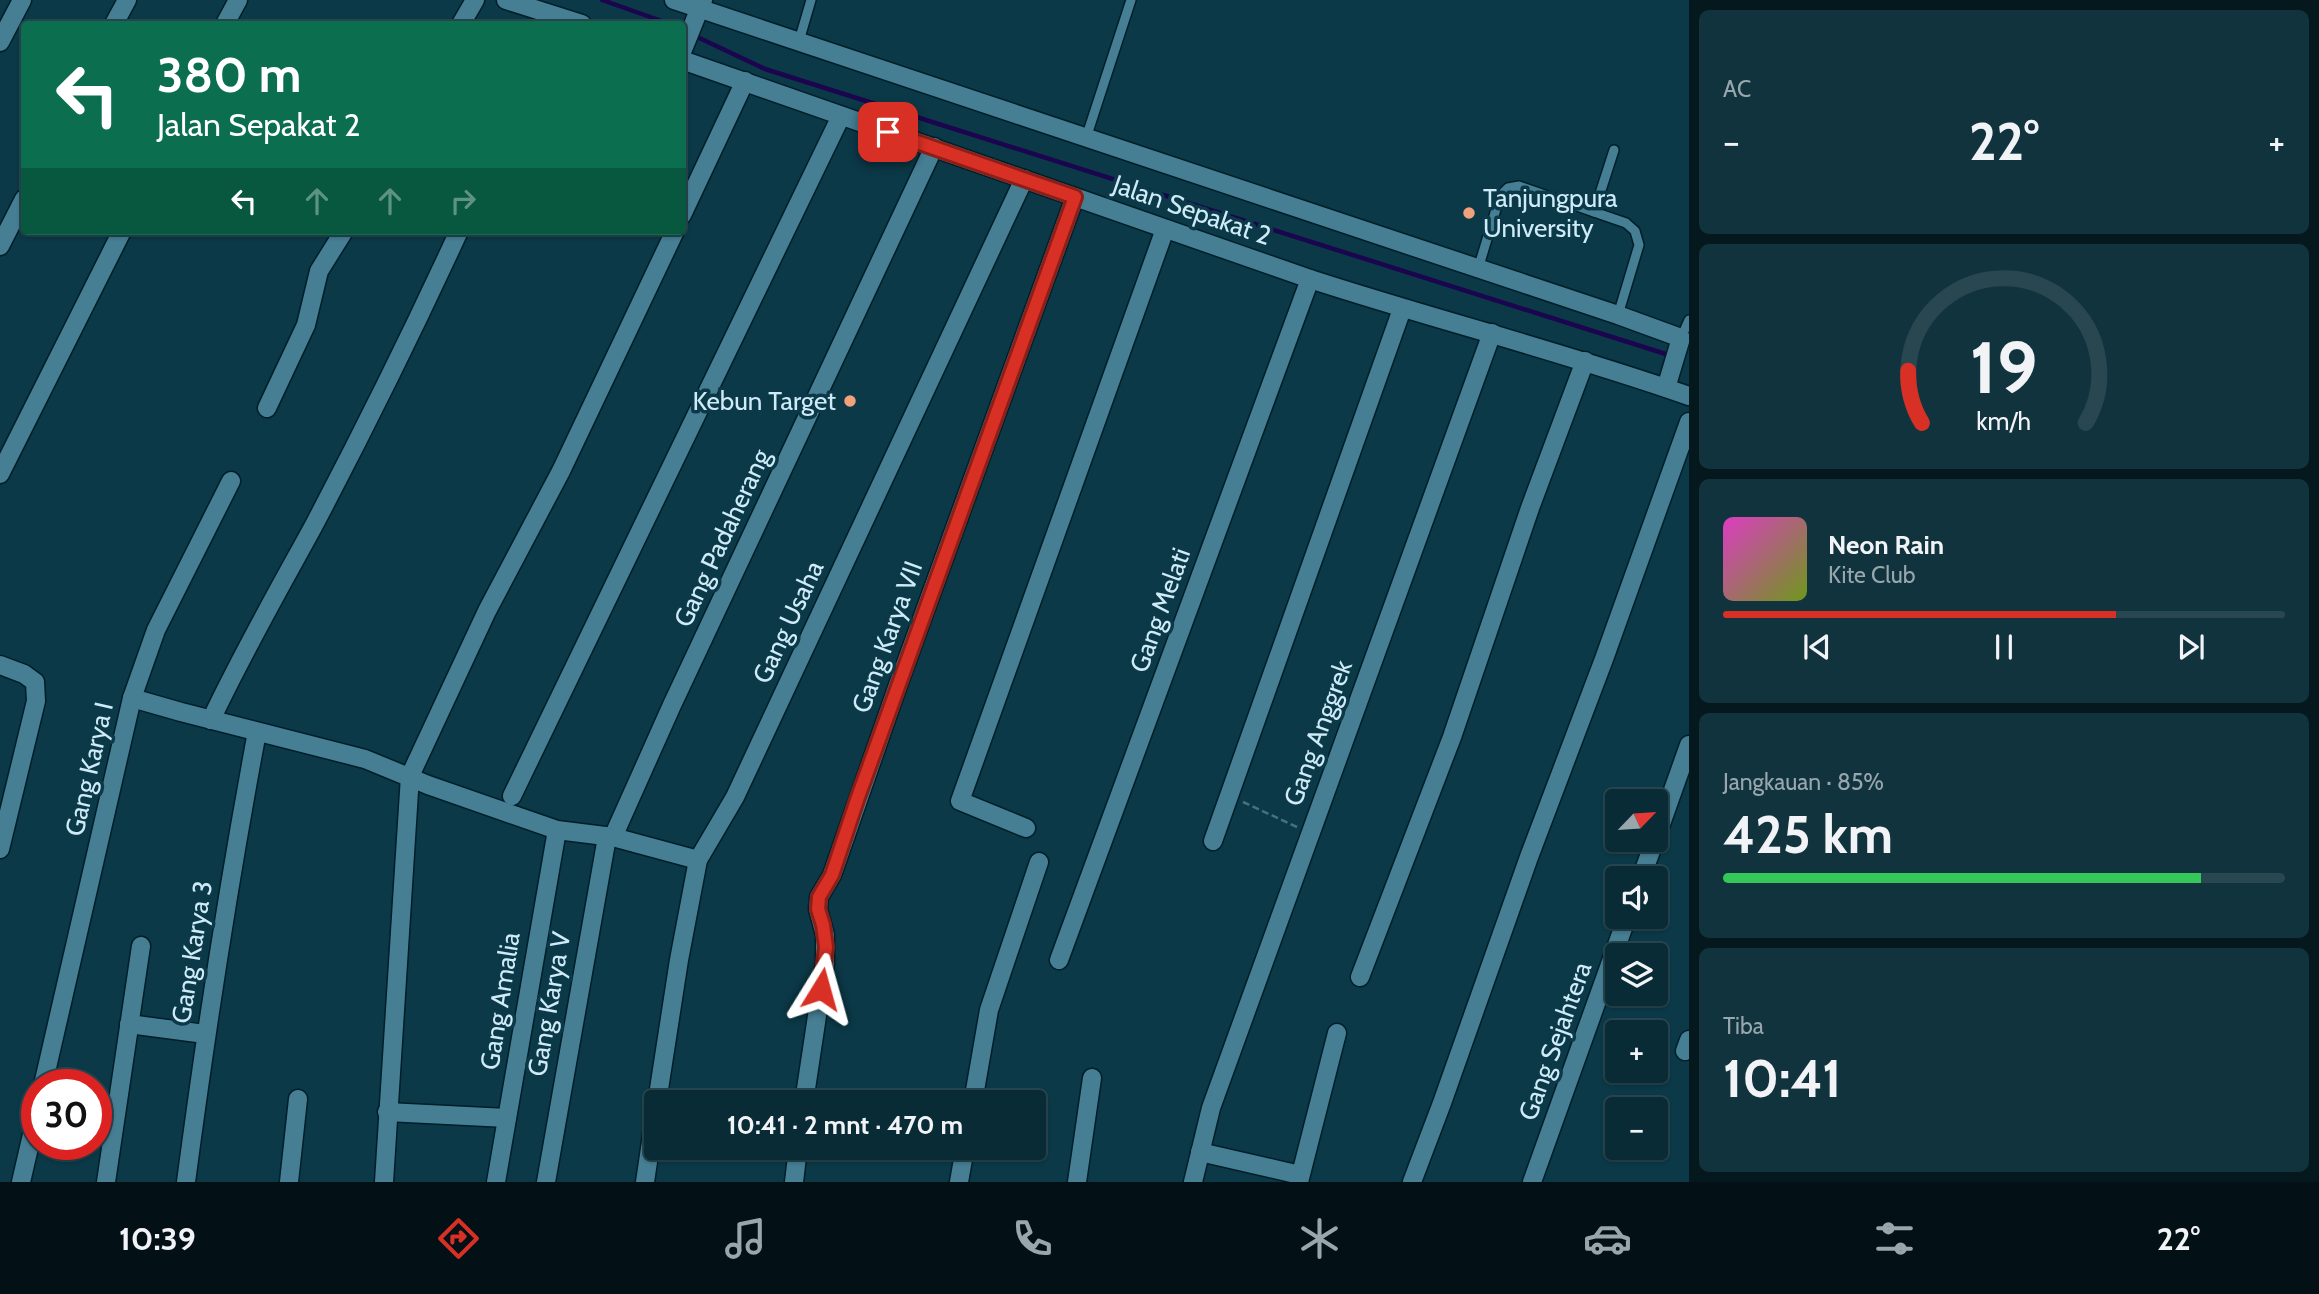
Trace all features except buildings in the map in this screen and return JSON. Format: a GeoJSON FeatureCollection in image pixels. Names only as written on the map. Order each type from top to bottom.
{"type":"FeatureCollection","features":[{"type":"Feature","properties":{"kind":"street"},"geometry":{"type":"LineString","coordinates":[[0,42],[22,0]]}},
{"type":"Feature","properties":{"kind":"street"},"geometry":{"type":"LineString","coordinates":[[116,21],[127,0]]}},
{"type":"Feature","properties":{"kind":"street"},"geometry":{"type":"LineString","coordinates":[[227,21],[238,0]]}},
{"type":"Feature","properties":{"kind":"street"},"geometry":{"type":"LineString","coordinates":[[463,21],[475,0]]}},
{"type":"Feature","properties":{"kind":"street"},"geometry":{"type":"LineString","coordinates":[[506,0],[566,21]]}},
{"type":"Feature","properties":{"kind":"street"},"geometry":{"type":"LineString","coordinates":[[674,0],[699,11],[799,41],[1618,315],[1685,332],[1668,379]]}},
{"type":"Feature","properties":{"kind":"street"},"geometry":{"type":"LineString","coordinates":[[686,47],[699,11]]}},
{"type":"Feature","properties":{"kind":"street","name":"Jalan Sepakat 2"},"geometry":{"type":"LineString","coordinates":[[686,53],[745,81],[841,116],[1310,279],[1402,309],[1585,361],[1668,379],[1689,396]]}},
{"type":"Feature","properties":{"kind":"street"},"geometry":{"type":"LineString","coordinates":[[686,206],[745,81]]}},
{"type":"Feature","properties":{"kind":"street"},"geometry":{"type":"LineString","coordinates":[[512,796],[841,116]]}},
{"type":"Feature","properties":{"kind":"street","name":"Gang Padaherang"},"geometry":{"type":"LineString","coordinates":[[610,837],[934,147]]}},
{"type":"Feature","properties":{"kind":"street","name":"Gang Usaha"},"geometry":{"type":"LineString","coordinates":[[659,1090],[678,960],[698,860],[735,797],[1024,179]]}},
{"type":"Feature","properties":{"kind":"street","name":"Gang Karya VII"},"geometry":{"type":"LineString","coordinates":[[806,1090],[825,963],[825,935],[818,909],[819,897],[832,875],[1075,197]]}},
{"type":"Feature","properties":{"kind":"street"},"geometry":{"type":"LineString","coordinates":[[0,246],[21,205]]}},
{"type":"Feature","properties":{"kind":"street"},"geometry":{"type":"LineString","coordinates":[[1027,828],[960,801],[1165,229]]}},
{"type":"Feature","properties":{"kind":"street"},"geometry":{"type":"LineString","coordinates":[[0,474],[120,235]]}},
{"type":"Feature","properties":{"kind":"street"},"geometry":{"type":"LineString","coordinates":[[267,408],[306,325],[319,271],[342,235]]}},
{"type":"Feature","properties":{"kind":"street"},"geometry":{"type":"LineString","coordinates":[[211,720],[234,670],[367,421],[457,235]]}},
{"type":"Feature","properties":{"kind":"street"},"geometry":{"type":"LineString","coordinates":[[384,1182],[411,776],[487,611],[561,471],[673,235]]}},
{"type":"Feature","properties":{"kind":"street","name":"Gang Melati"},"geometry":{"type":"LineString","coordinates":[[1059,960],[1310,279]]}},
{"type":"Feature","properties":{"kind":"street"},"geometry":{"type":"LineString","coordinates":[[1213,841],[1402,309]]}},
{"type":"Feature","properties":{"kind":"street","name":"Gang Anggrek"},"geometry":{"type":"LineString","coordinates":[[1193,1182],[1211,1108],[1492,333]]}},
{"type":"Feature","properties":{"kind":"street"},"geometry":{"type":"LineString","coordinates":[[1360,978],[1452,737],[1521,533],[1585,361]]}},
{"type":"Feature","properties":{"kind":"street"},"geometry":{"type":"LineString","coordinates":[[1412,1182],[1689,422]]}},
{"type":"Feature","properties":{"kind":"street","name":"Gang Karya I"},"geometry":{"type":"LineString","coordinates":[[47,1069],[132,698],[156,629],[231,481]]}},
{"type":"Feature","properties":{"kind":"street"},"geometry":{"type":"LineString","coordinates":[[0,665],[24,674],[35,682],[36,701],[0,849]]}},
{"type":"Feature","properties":{"kind":"street"},"geometry":{"type":"LineString","coordinates":[[132,698],[365,759],[428,785],[557,830],[610,837],[698,860]]}},
{"type":"Feature","properties":{"kind":"street","name":"Gang Karya 3"},"geometry":{"type":"LineString","coordinates":[[186,1182],[205,1034],[257,732]]}},
{"type":"Feature","properties":{"kind":"street"},"geometry":{"type":"LineString","coordinates":[[1668,803],[1689,745]]}},
{"type":"Feature","properties":{"kind":"street","name":"Gang Amalia"},"geometry":{"type":"LineString","coordinates":[[496,1182],[557,830]]}},
{"type":"Feature","properties":{"kind":"street","name":"Gang Karya V"},"geometry":{"type":"LineString","coordinates":[[546,1182],[610,837]]}},
{"type":"Feature","properties":{"kind":"street"},"geometry":{"type":"LineString","coordinates":[[975,1090],[989,1010],[1039,862]]}},
{"type":"Feature","properties":{"kind":"street","name":"Gang Sejahtera"},"geometry":{"type":"LineString","coordinates":[[1532,1182],[1623,929]]}},
{"type":"Feature","properties":{"kind":"street"},"geometry":{"type":"LineString","coordinates":[[106,1182],[141,946]]}},
{"type":"Feature","properties":{"kind":"street"},"geometry":{"type":"LineString","coordinates":[[129,1024],[205,1034]]}},
{"type":"Feature","properties":{"kind":"street"},"geometry":{"type":"LineString","coordinates":[[1200,1152],[1299,1179],[1337,1033]]}},
{"type":"Feature","properties":{"kind":"street"},"geometry":{"type":"LineString","coordinates":[[1077,1182],[1092,1078]]}},
{"type":"Feature","properties":{"kind":"street"},"geometry":{"type":"LineString","coordinates":[[289,1182],[298,1099]]}},
{"type":"Feature","properties":{"kind":"street"},"geometry":{"type":"LineString","coordinates":[[387,1112],[507,1118]]}},
{"type":"Feature","properties":{"kind":"street"},"geometry":{"type":"LineString","coordinates":[[21,1182],[26,1160]]}},
{"type":"Feature","properties":{"kind":"street","name":"Gang Usaha"},"geometry":{"type":"LineString","coordinates":[[645,1182],[648,1160]]}},
{"type":"Feature","properties":{"kind":"street"},"geometry":{"type":"LineString","coordinates":[[794,1182],[797,1160]]}},
{"type":"Feature","properties":{"kind":"street"},"geometry":{"type":"LineString","coordinates":[[960,1182],[963,1160]]}},
{"type":"Feature","properties":{"kind":"lane"},"geometry":{"type":"LineString","coordinates":[[799,41],[811,0]]}},
{"type":"Feature","properties":{"kind":"lane"},"geometry":{"type":"LineString","coordinates":[[1086,138],[1131,0]]}},
{"type":"Feature","properties":{"kind":"lane"},"geometry":{"type":"LineString","coordinates":[[1594,212],[1614,150]]}},
{"type":"Feature","properties":{"kind":"lane"},"geometry":{"type":"LineString","coordinates":[[1478,269],[1500,196],[1507,188],[1519,186],[1626,223],[1635,231],[1639,245],[1618,315]]}},
{"type":"Feature","properties":{"kind":"path"},"geometry":{"type":"LineString","coordinates":[[1229,796],[1310,833]]}},
{"type":"Feature","properties":{"kind":"waterway"},"geometry":{"type":"LineString","coordinates":[[602,0],[662,21]]}},
{"type":"Feature","properties":{"kind":"waterway"},"geometry":{"type":"LineString","coordinates":[[693,35],[765,69],[1672,356]]}},
{"type":"Feature","properties":{"kind":"place","name":"Tanjungpura University"},"geometry":{"type":"Point","coordinates":[1469,213]}},
{"type":"Feature","properties":{"kind":"place","name":"Kebun Target"},"geometry":{"type":"Point","coordinates":[850,401]}},
{"type":"Feature","properties":{"kind":"route"},"geometry":{"type":"LineString","coordinates":[[821,989],[826,947],[818,909],[819,897],[832,875],[1075,197],[888,132]]}}]}
